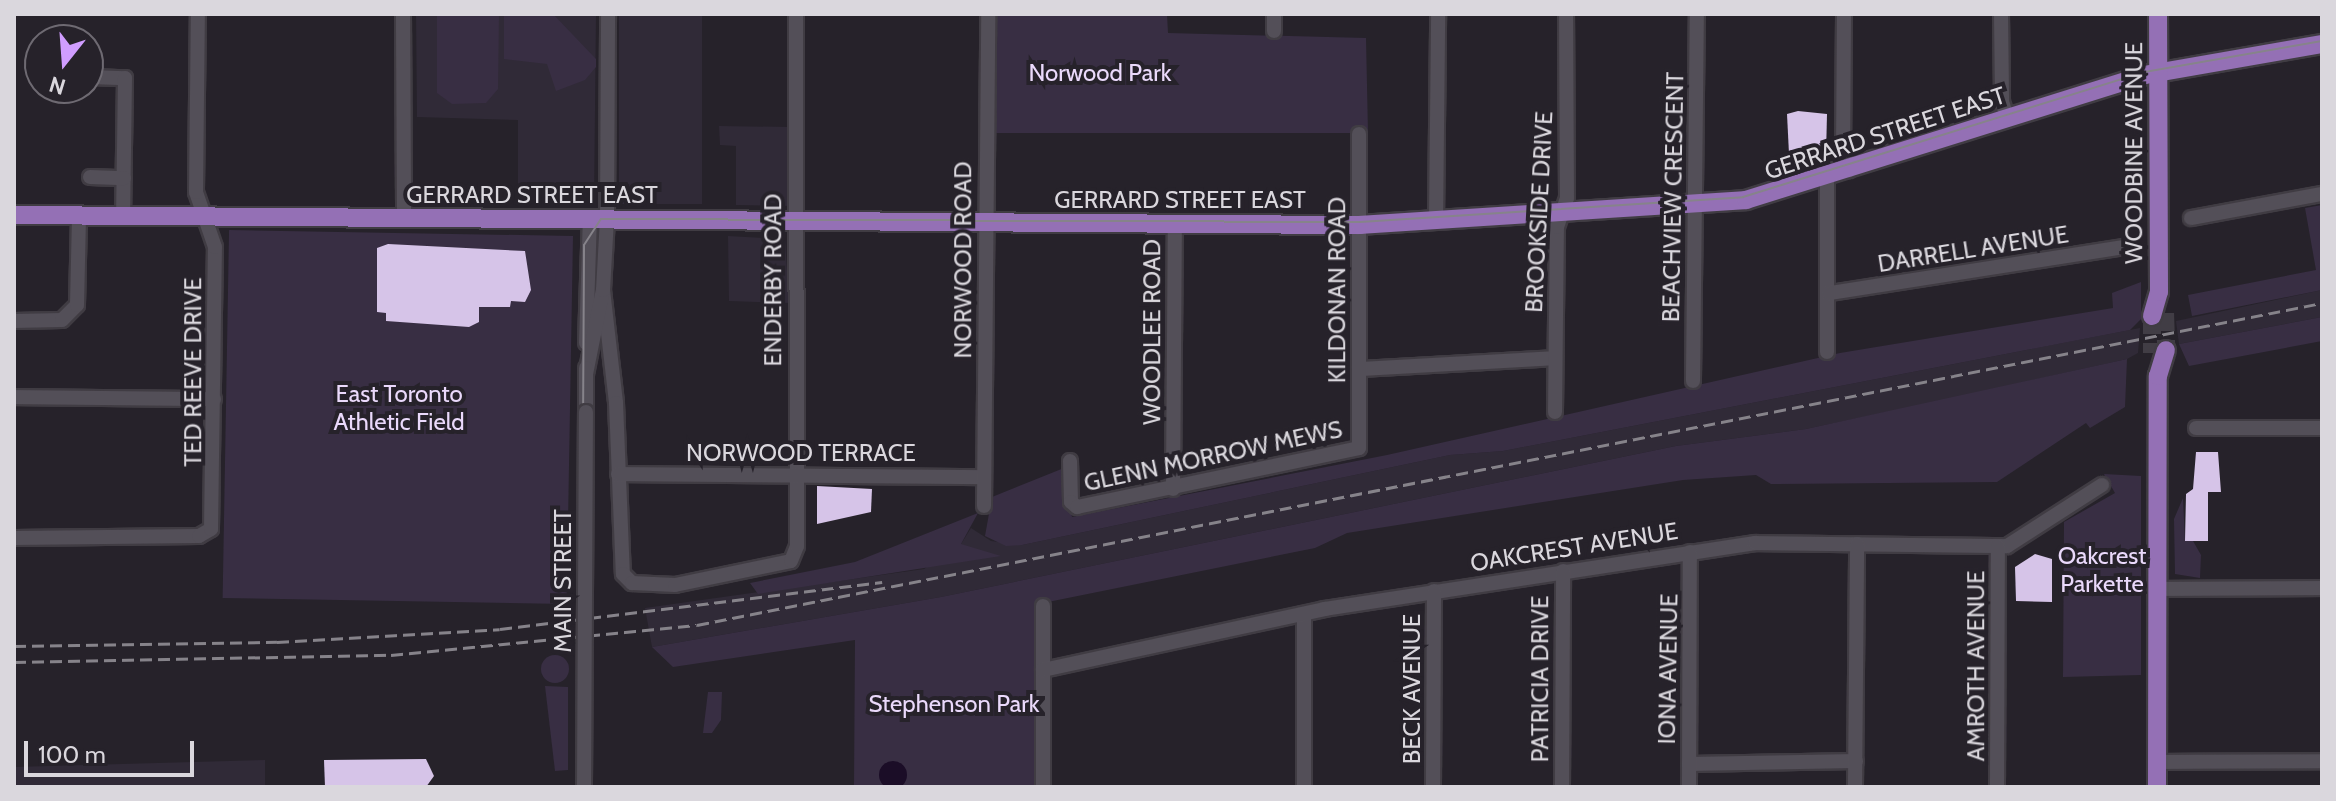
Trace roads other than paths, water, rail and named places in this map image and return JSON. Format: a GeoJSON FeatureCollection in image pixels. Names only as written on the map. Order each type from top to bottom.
{"type":"FeatureCollection","features":[{"type":"Feature","properties":{"kind":"main road","name":"WOODBINE AVENUE"},"geometry":{"type":"LineString","coordinates":[[2158,14],[2159,314]]}},
{"type":"Feature","properties":{"kind":"main road","name":"GERRARD STREET EAST"},"geometry":{"type":"LineString","coordinates":[[14,215],[1360,225],[1695,203],[1759,198],[2158,72],[2322,44]]}},
{"type":"Feature","properties":{"kind":"main road"},"geometry":{"type":"LineString","coordinates":[[2157,787],[2159,352]]}},
{"type":"Feature","properties":{"kind":"street","name":"TED REEVE DRIVE"},"geometry":{"type":"LineString","coordinates":[[14,538],[199,536],[211,529],[215,247],[208,216],[196,192],[198,14]]}},
{"type":"Feature","properties":{"kind":"street"},"geometry":{"type":"LineString","coordinates":[[403,14],[404,219]]}},
{"type":"Feature","properties":{"kind":"street","name":"MAIN STREET"},"geometry":{"type":"LineString","coordinates":[[584,787],[586,374],[598,219],[608,14]]}},
{"type":"Feature","properties":{"kind":"street","name":"ENDERBY ROAD"},"geometry":{"type":"LineString","coordinates":[[796,14],[797,546]]}},
{"type":"Feature","properties":{"kind":"street","name":"NORWOOD ROAD"},"geometry":{"type":"LineString","coordinates":[[984,506],[988,14]]}},
{"type":"Feature","properties":{"kind":"street"},"geometry":{"type":"LineString","coordinates":[[1274,14],[1274,31]]}},
{"type":"Feature","properties":{"kind":"street"},"geometry":{"type":"LineString","coordinates":[[1436,221],[1438,14]]}},
{"type":"Feature","properties":{"kind":"street","name":"BROOKSIDE DRIVE"},"geometry":{"type":"LineString","coordinates":[[1555,412],[1561,212],[1567,198],[1566,14]]}},
{"type":"Feature","properties":{"kind":"street","name":"BEACHVIEW CRESCENT"},"geometry":{"type":"LineString","coordinates":[[1693,381],[1697,14]]}},
{"type":"Feature","properties":{"kind":"street"},"geometry":{"type":"LineString","coordinates":[[1844,14],[1843,144],[1849,170]]}},
{"type":"Feature","properties":{"kind":"street"},"geometry":{"type":"LineString","coordinates":[[2001,14],[2002,102],[2008,119]]}},
{"type":"Feature","properties":{"kind":"street"},"geometry":{"type":"LineString","coordinates":[[104,77],[125,78],[123,215]]}},
{"type":"Feature","properties":{"kind":"street","name":"KILDONAN ROAD"},"geometry":{"type":"LineString","coordinates":[[1359,134],[1359,448]]}},
{"type":"Feature","properties":{"kind":"street"},"geometry":{"type":"LineString","coordinates":[[90,177],[124,178]]}},
{"type":"Feature","properties":{"kind":"street"},"geometry":{"type":"LineString","coordinates":[[1827,177],[1830,293],[1827,352]]}},
{"type":"Feature","properties":{"kind":"street"},"geometry":{"type":"LineString","coordinates":[[2191,218],[2322,194]]}},
{"type":"Feature","properties":{"kind":"street"},"geometry":{"type":"LineString","coordinates":[[14,321],[62,320],[77,305],[79,215]]}},
{"type":"Feature","properties":{"kind":"street","name":"MAIN STREET"},"geometry":{"type":"LineString","coordinates":[[598,219],[623,574],[645,585],[728,576],[784,565],[797,546]]}},
{"type":"Feature","properties":{"kind":"street","name":"WOODLEE ROAD"},"geometry":{"type":"LineString","coordinates":[[1173,489],[1175,224]]}},
{"type":"Feature","properties":{"kind":"street","name":"DARRELL AVENUE"},"geometry":{"type":"LineString","coordinates":[[1830,293],[2123,247]]}},
{"type":"Feature","properties":{"kind":"street","name":"MAIN STREET"},"geometry":{"type":"LineString","coordinates":[[586,374],[603,290]]}},
{"type":"Feature","properties":{"kind":"street"},"geometry":{"type":"LineString","coordinates":[[1359,369],[1555,358]]}},
{"type":"Feature","properties":{"kind":"street"},"geometry":{"type":"LineString","coordinates":[[14,397],[214,399]]}},
{"type":"Feature","properties":{"kind":"street"},"geometry":{"type":"LineString","coordinates":[[2196,428],[2322,428]]}},
{"type":"Feature","properties":{"kind":"street","name":"GLENN MORROW MEWS"},"geometry":{"type":"LineString","coordinates":[[1070,461],[1071,502],[1077,507],[1359,448]]}},
{"type":"Feature","properties":{"kind":"street","name":"NORWOOD TERRACE"},"geometry":{"type":"LineString","coordinates":[[618,474],[984,477]]}},
{"type":"Feature","properties":{"kind":"street"},"geometry":{"type":"LineString","coordinates":[[1998,546],[2102,485]]}},
{"type":"Feature","properties":{"kind":"street","name":"OAKCREST AVENUE"},"geometry":{"type":"LineString","coordinates":[[1043,670],[1304,614],[1434,591],[1755,543],[1998,546]]}},
{"type":"Feature","properties":{"kind":"street"},"geometry":{"type":"LineString","coordinates":[[1855,787],[1857,544]]}},
{"type":"Feature","properties":{"kind":"street","name":"AMROTH AVENUE"},"geometry":{"type":"LineString","coordinates":[[1997,787],[1998,546]]}},
{"type":"Feature","properties":{"kind":"street","name":"IONA AVENUE"},"geometry":{"type":"LineString","coordinates":[[1689,787],[1690,552]]}},
{"type":"Feature","properties":{"kind":"street","name":"PATRICIA DRIVE"},"geometry":{"type":"LineString","coordinates":[[1562,787],[1563,571]]}},
{"type":"Feature","properties":{"kind":"street"},"geometry":{"type":"LineString","coordinates":[[2156,589],[2322,588]]}},
{"type":"Feature","properties":{"kind":"street","name":"BECK AVENUE"},"geometry":{"type":"LineString","coordinates":[[1433,787],[1434,591]]}},
{"type":"Feature","properties":{"kind":"street"},"geometry":{"type":"LineString","coordinates":[[1043,606],[1043,787]]}},
{"type":"Feature","properties":{"kind":"street"},"geometry":{"type":"LineString","coordinates":[[1304,614],[1304,787]]}},
{"type":"Feature","properties":{"kind":"street"},"geometry":{"type":"LineString","coordinates":[[1689,764],[1856,761]]}},
{"type":"Feature","properties":{"kind":"street"},"geometry":{"type":"LineString","coordinates":[[2157,762],[2322,761]]}},
{"type":"Feature","properties":{"kind":"tunnel"},"geometry":{"type":"LineString","coordinates":[[2165,313],[2166,350]]}},
{"type":"Feature","properties":{"kind":"tunnel"},"geometry":{"type":"LineString","coordinates":[[2152,316],[2152,353]]}},
{"type":"Feature","properties":{"kind":"tram line"},"geometry":{"type":"LineString","coordinates":[[581,787],[584,245],[601,219],[1360,222],[1743,197],[2144,72],[2322,41]]}},
{"type":"Feature","properties":{"kind":"railway"},"geometry":{"type":"LineString","coordinates":[[14,662],[391,655],[697,625],[2322,303]]}},
{"type":"Feature","properties":{"kind":"railway"},"geometry":{"type":"LineString","coordinates":[[14,646],[277,642],[500,629],[882,582]]}},
{"type":"Feature","properties":{"kind":"park label","name":"Norwood Park"},"geometry":{"type":"Point","coordinates":[1100,73]}},
{"type":"Feature","properties":{"kind":"park label","name":"East Toronto Athletic Field"},"geometry":{"type":"Point","coordinates":[399,408]}},
{"type":"Feature","properties":{"kind":"park label","name":"Oakcrest Parkette"},"geometry":{"type":"Point","coordinates":[2102,570]}},
{"type":"Feature","properties":{"kind":"park label","name":"Stephenson Park"},"geometry":{"type":"Point","coordinates":[954,704]}}]}
